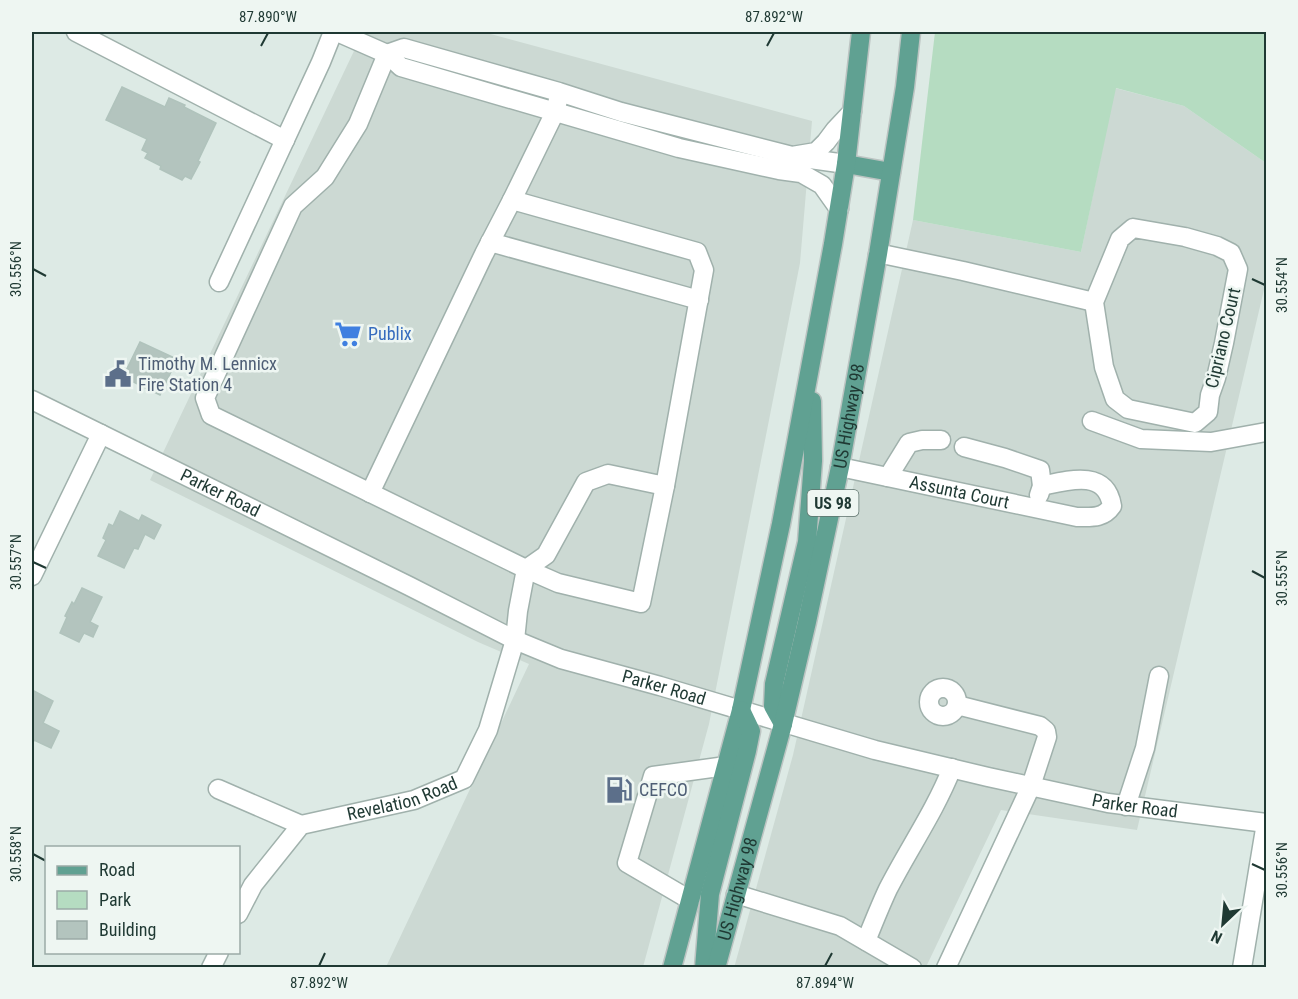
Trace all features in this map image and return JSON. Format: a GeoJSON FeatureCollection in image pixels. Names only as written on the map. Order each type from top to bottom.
{"type":"FeatureCollection","features":[{"type":"Feature","properties":{"kind":"main road","name":"US 98"},"geometry":{"type":"LineString","coordinates":[[672,968],[741,710],[781,524],[846,164],[861,32]]}},
{"type":"Feature","properties":{"kind":"main road","name":"US Highway 98"},"geometry":{"type":"LineString","coordinates":[[716,968],[783,724],[840,467],[878,254],[911,32]]}},
{"type":"Feature","properties":{"kind":"main road"},"geometry":{"type":"LineString","coordinates":[[846,164],[891,172]]}},
{"type":"Feature","properties":{"kind":"main road"},"geometry":{"type":"LineString","coordinates":[[783,724],[773,706],[774,684],[807,542],[813,461],[811,363]]}},
{"type":"Feature","properties":{"kind":"main road"},"geometry":{"type":"LineString","coordinates":[[704,968],[710,894],[751,731],[741,710]]}},
{"type":"Feature","properties":{"kind":"street"},"geometry":{"type":"LineString","coordinates":[[76,32],[285,140]]}},
{"type":"Feature","properties":{"kind":"street"},"geometry":{"type":"LineString","coordinates":[[219,282],[335,32],[387,54],[401,67],[679,148],[801,173],[822,185],[838,209]]}},
{"type":"Feature","properties":{"kind":"street"},"geometry":{"type":"LineString","coordinates":[[512,200],[697,252],[704,270],[665,486],[641,603],[558,583],[211,415],[205,398],[293,206],[325,177],[358,124],[387,54],[404,48],[560,92],[621,112],[792,156],[846,164]]}},
{"type":"Feature","properties":{"kind":"street"},"geometry":{"type":"LineString","coordinates":[[370,493],[555,112],[560,92]]}},
{"type":"Feature","properties":{"kind":"street"},"geometry":{"type":"LineString","coordinates":[[792,156],[816,152],[852,112]]}},
{"type":"Feature","properties":{"kind":"street","name":"Cipriano Court"},"geometry":{"type":"LineString","coordinates":[[1133,228],[1185,237],[1217,246],[1231,253],[1238,269],[1208,412],[1195,423],[1128,409],[1115,399],[1104,367],[1094,302],[1120,238],[1133,228]]}},
{"type":"Feature","properties":{"kind":"street"},"geometry":{"type":"LineString","coordinates":[[490,242],[699,300]]}},
{"type":"Feature","properties":{"kind":"street"},"geometry":{"type":"LineString","coordinates":[[878,254],[963,271],[1094,302]]}},
{"type":"Feature","properties":{"kind":"street","name":"Parker Road"},"geometry":{"type":"LineString","coordinates":[[32,400],[515,640],[578,664],[874,750],[1108,803],[1266,823]]}},
{"type":"Feature","properties":{"kind":"street"},"geometry":{"type":"LineString","coordinates":[[1092,421],[1141,439],[1211,442],[1266,432]]}},
{"type":"Feature","properties":{"kind":"street"},"geometry":{"type":"LineString","coordinates":[[32,576],[101,434]]}},
{"type":"Feature","properties":{"kind":"street"},"geometry":{"type":"LineString","coordinates":[[888,477],[909,443],[941,440]]}},
{"type":"Feature","properties":{"kind":"street"},"geometry":{"type":"LineString","coordinates":[[964,447],[1040,470],[1042,486],[1034,508]]}},
{"type":"Feature","properties":{"kind":"street","name":"Assunta Court"},"geometry":{"type":"LineString","coordinates":[[840,467],[1077,517],[1095,518],[1107,513],[1112,506],[1110,496],[1104,487],[1090,481],[1077,479],[1042,486]]}},
{"type":"Feature","properties":{"kind":"street"},"geometry":{"type":"LineString","coordinates":[[526,569],[546,555],[586,482],[608,474],[665,486]]}},
{"type":"Feature","properties":{"kind":"street","name":"Revelation Road"},"geometry":{"type":"LineString","coordinates":[[301,825],[414,800],[464,779],[488,730],[515,640],[526,569]]}},
{"type":"Feature","properties":{"kind":"street"},"geometry":{"type":"LineString","coordinates":[[1126,806],[1145,748],[1158,676]]}},
{"type":"Feature","properties":{"kind":"street"},"geometry":{"type":"LineString","coordinates":[[946,968],[1031,786],[1047,736],[1046,731],[1040,726],[957,705]]}},
{"type":"Feature","properties":{"kind":"street"},"geometry":{"type":"LineString","coordinates":[[690,900],[627,863],[653,776],[726,766]]}},
{"type":"Feature","properties":{"kind":"street"},"geometry":{"type":"LineString","coordinates":[[866,941],[888,890],[943,791],[952,768]]}},
{"type":"Feature","properties":{"kind":"street"},"geometry":{"type":"LineString","coordinates":[[218,789],[301,825],[253,885],[240,910]]}},
{"type":"Feature","properties":{"kind":"street"},"geometry":{"type":"LineString","coordinates":[[1242,968],[1266,823]]}},
{"type":"Feature","properties":{"kind":"street"},"geometry":{"type":"LineString","coordinates":[[736,894],[840,926],[912,968]]}},
{"type":"Feature","properties":{"kind":"street"},"geometry":{"type":"LineString","coordinates":[[211,968],[218,954]]}},
{"type":"Feature","properties":{"kind":"shaded area"},"geometry":{"type":"Polygon","coordinates":[[[363,32],[483,32],[812,121],[800,263],[709,724],[643,967],[386,967],[529,664],[478,642],[150,480],[363,32]]]}},
{"type":"Feature","properties":{"kind":"shaded area"},"geometry":{"type":"Polygon","coordinates":[[[1115,88],[1184,106],[1266,163],[1266,281],[1137,830],[1001,810],[926,967],[734,968],[793,755],[913,220],[1081,252],[1115,88]]]}},
{"type":"Feature","properties":{"kind":"green space"},"geometry":{"type":"Polygon","coordinates":[[[935,32],[1266,32],[1266,163],[1184,106],[1116,88],[1081,252],[913,220],[935,32]]]}},
{"type":"Feature","properties":{"kind":"building"},"geometry":{"type":"Polygon","coordinates":[[[122,87],[165,107],[169,98],[216,123],[191,179],[185,176],[182,180],[160,169],[161,166],[145,158],[148,153],[142,150],[147,139],[106,120],[122,87]]]}},
{"type":"Feature","properties":{"kind":"building"},"geometry":{"type":"Polygon","coordinates":[[[140,342],[177,359],[160,395],[123,377],[140,342]]]}},
{"type":"Feature","properties":{"kind":"building"},"geometry":{"type":"Polygon","coordinates":[[[120,511],[139,521],[142,515],[161,525],[154,539],[145,534],[138,549],[134,548],[124,568],[98,556],[106,540],[103,538],[109,524],[113,526],[120,511]]]}},
{"type":"Feature","properties":{"kind":"building"},"geometry":{"type":"Polygon","coordinates":[[[82,588],[102,597],[90,622],[98,626],[93,637],[84,633],[79,642],[60,633],[67,617],[65,616],[82,588]]]}},
{"type":"Feature","properties":{"kind":"building"},"geometry":{"type":"Polygon","coordinates":[[[32,690],[53,701],[43,723],[59,731],[51,748],[34,740],[32,746],[32,690]]]}},
{"type":"Feature","properties":{"kind":"place","name":"Publix"},"geometry":{"type":"Point","coordinates":[348,334]}},
{"type":"Feature","properties":{"kind":"place","name":"Timothy M. Lennicx Fire Station 4"},"geometry":{"type":"Point","coordinates":[118,374]}},
{"type":"Feature","properties":{"kind":"place","name":"CEFCO"},"geometry":{"type":"Point","coordinates":[619,790]}}]}
